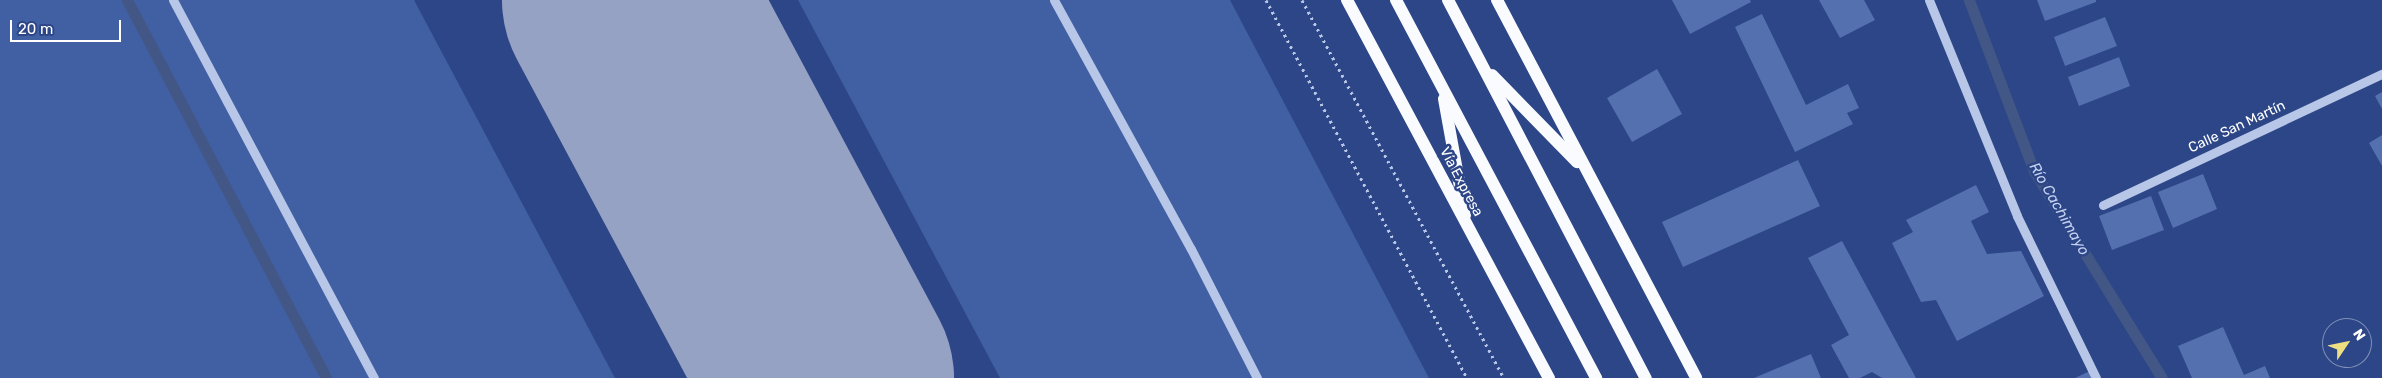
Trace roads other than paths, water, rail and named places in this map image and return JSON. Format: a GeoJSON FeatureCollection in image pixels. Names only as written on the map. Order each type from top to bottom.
{"type":"FeatureCollection","features":[{"type":"Feature","properties":{"kind":"main road","name":"Vía Expresa"},"geometry":{"type":"LineString","coordinates":[[1347,0],[1548,378]]}},
{"type":"Feature","properties":{"kind":"main road","name":"Vía Expresa"},"geometry":{"type":"LineString","coordinates":[[1396,0],[1596,378]]}},
{"type":"Feature","properties":{"kind":"main road"},"geometry":{"type":"LineString","coordinates":[[1448,0],[1646,378]]}},
{"type":"Feature","properties":{"kind":"main road"},"geometry":{"type":"LineString","coordinates":[[1497,0],[1696,378]]}},
{"type":"Feature","properties":{"kind":"main road"},"geometry":{"type":"LineString","coordinates":[[1482,65],[1588,173]]}},
{"type":"Feature","properties":{"kind":"main road"},"geometry":{"type":"LineString","coordinates":[[1442,87],[1467,226]]}},
{"type":"Feature","properties":{"kind":"street"},"geometry":{"type":"LineString","coordinates":[[174,0],[374,378]]}},
{"type":"Feature","properties":{"kind":"street"},"geometry":{"type":"LineString","coordinates":[[1054,0],[1191,249],[1257,378]]}},
{"type":"Feature","properties":{"kind":"street"},"geometry":{"type":"LineString","coordinates":[[1929,0],[2017,216],[2096,378]]}},
{"type":"Feature","properties":{"kind":"street","name":"Calle San Martín"},"geometry":{"type":"LineString","coordinates":[[2103,205],[2382,74]]}},
{"type":"Feature","properties":{"kind":"waterway"},"geometry":{"type":"LineString","coordinates":[[127,0],[326,378]]}},
{"type":"Feature","properties":{"kind":"waterway","name":"Río Cachimayo"},"geometry":{"type":"LineString","coordinates":[[1969,0],[2034,171],[2162,378]]}}]}
